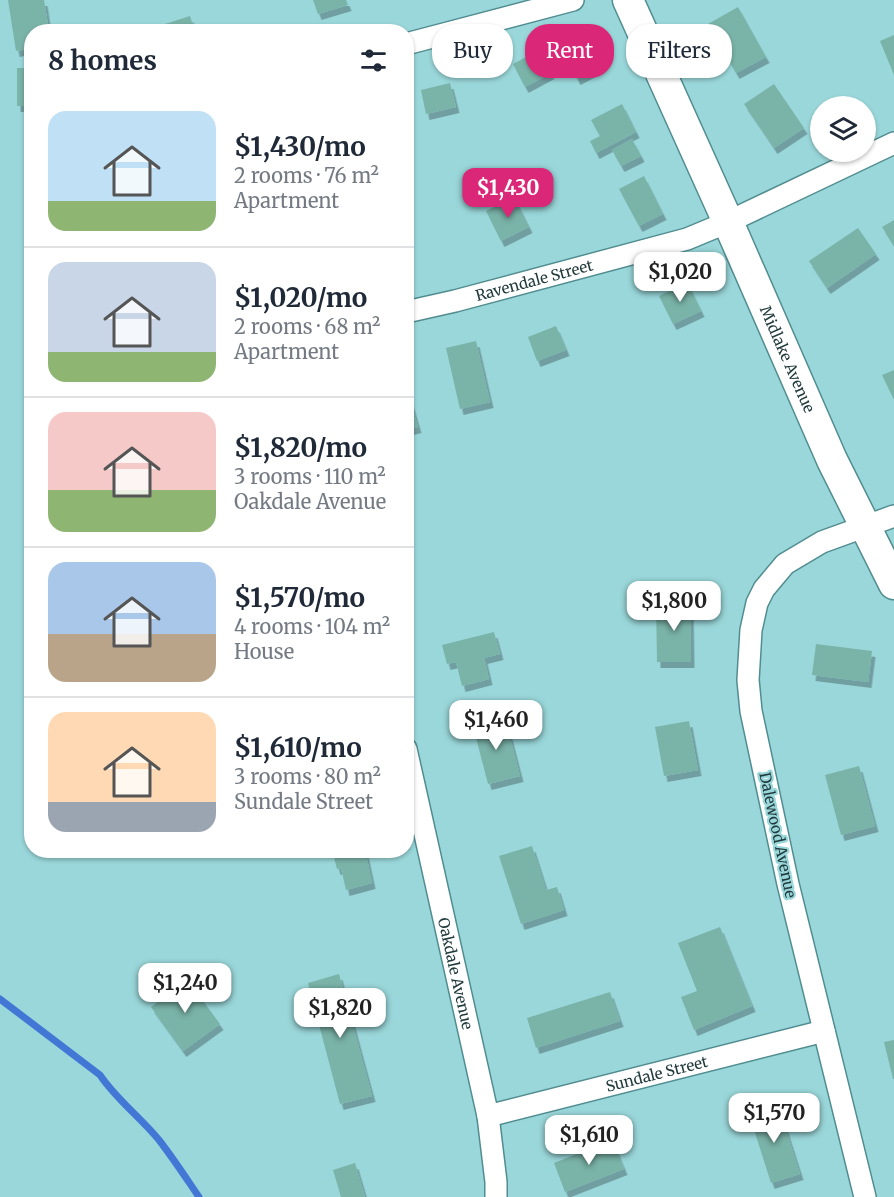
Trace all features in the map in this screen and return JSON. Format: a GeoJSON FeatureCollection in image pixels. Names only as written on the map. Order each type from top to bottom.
{"type":"FeatureCollection","features":[{"type":"Feature","properties":{"kind":"street"},"geometry":{"type":"LineString","coordinates":[[414,42],[573,0]]}},
{"type":"Feature","properties":{"kind":"street","name":"Midlake Avenue"},"geometry":{"type":"LineString","coordinates":[[628,0],[832,460],[894,584]]}},
{"type":"Feature","properties":{"kind":"street","name":"Ravendale Street"},"geometry":{"type":"LineString","coordinates":[[414,310],[687,239],[728,222],[894,143]]}},
{"type":"Feature","properties":{"kind":"street","name":"Dalewood Avenue"},"geometry":{"type":"LineString","coordinates":[[865,1197],[788,884],[751,711],[748,680],[751,630],[757,603],[764,590],[785,564],[822,542],[894,516]]}},
{"type":"Feature","properties":{"kind":"street","name":"Oakdale Avenue"},"geometry":{"type":"LineString","coordinates":[[414,785],[488,1116],[496,1197]]}},
{"type":"Feature","properties":{"kind":"street","name":"Sundale Street"},"geometry":{"type":"LineString","coordinates":[[488,1116],[824,1030]]}},
{"type":"Feature","properties":{"kind":"building"},"geometry":{"type":"Polygon","coordinates":[[[8,0],[44,0],[48,24],[24,24],[24,50],[16,51],[8,0]]]}},
{"type":"Feature","properties":{"kind":"building"},"geometry":{"type":"Polygon","coordinates":[[[313,0],[346,0],[348,5],[318,14],[313,0]]]}},
{"type":"Feature","properties":{"kind":"building"},"geometry":{"type":"Polygon","coordinates":[[[738,7],[766,57],[736,73],[732,66],[732,24],[708,24],[738,7]]]}},
{"type":"Feature","properties":{"kind":"building"},"geometry":{"type":"Polygon","coordinates":[[[190,16],[192,24],[165,24],[190,16]]]}},
{"type":"Feature","properties":{"kind":"building"},"geometry":{"type":"Polygon","coordinates":[[[894,35],[894,75],[880,41],[894,35]]]}},
{"type":"Feature","properties":{"kind":"building"},"geometry":{"type":"Polygon","coordinates":[[[525,58],[525,78],[542,78],[525,87],[513,64],[525,58]]]}},
{"type":"Feature","properties":{"kind":"building"},"geometry":{"type":"Polygon","coordinates":[[[17,68],[24,68],[24,106],[17,106],[17,68]]]}},
{"type":"Feature","properties":{"kind":"building"},"geometry":{"type":"Polygon","coordinates":[[[450,83],[456,107],[426,114],[421,90],[450,83]]]}},
{"type":"Feature","properties":{"kind":"building"},"geometry":{"type":"Polygon","coordinates":[[[774,84],[804,128],[774,148],[744,104],[774,84]]]}},
{"type":"Feature","properties":{"kind":"building"},"geometry":{"type":"Polygon","coordinates":[[[622,104],[636,132],[596,153],[590,141],[600,136],[591,120],[622,104]]]}},
{"type":"Feature","properties":{"kind":"building"},"geometry":{"type":"Polygon","coordinates":[[[632,139],[641,156],[621,166],[612,150],[632,139]]]}},
{"type":"Feature","properties":{"kind":"building"},"geometry":{"type":"Polygon","coordinates":[[[644,176],[663,214],[639,226],[619,189],[644,176]]]}},
{"type":"Feature","properties":{"kind":"building"},"geometry":{"type":"Polygon","coordinates":[[[514,197],[529,227],[501,241],[486,211],[514,197]]]}},
{"type":"Feature","properties":{"kind":"building"},"geometry":{"type":"Polygon","coordinates":[[[894,220],[894,246],[882,227],[894,220]]]}},
{"type":"Feature","properties":{"kind":"building"},"geometry":{"type":"Polygon","coordinates":[[[858,228],[876,254],[827,288],[809,261],[858,228]]]}},
{"type":"Feature","properties":{"kind":"building"},"geometry":{"type":"Polygon","coordinates":[[[687,282],[701,311],[673,324],[659,296],[687,282]]]}},
{"type":"Feature","properties":{"kind":"building"},"geometry":{"type":"Polygon","coordinates":[[[556,326],[566,350],[537,361],[528,337],[556,326]]]}},
{"type":"Feature","properties":{"kind":"building"},"geometry":{"type":"Polygon","coordinates":[[[476,341],[490,402],[460,409],[446,348],[476,341]]]}},
{"type":"Feature","properties":{"kind":"building"},"geometry":{"type":"Polygon","coordinates":[[[894,370],[894,400],[882,375],[894,370]]]}},
{"type":"Feature","properties":{"kind":"building"},"geometry":{"type":"Polygon","coordinates":[[[414,414],[418,427],[414,428],[414,414]]]}},
{"type":"Feature","properties":{"kind":"building"},"geometry":{"type":"Polygon","coordinates":[[[690,601],[691,662],[657,662],[656,602],[690,601]]]}},
{"type":"Feature","properties":{"kind":"building"},"geometry":{"type":"Polygon","coordinates":[[[494,632],[500,654],[484,658],[489,679],[462,686],[456,662],[447,664],[442,645],[494,632]]]}},
{"type":"Feature","properties":{"kind":"building"},"geometry":{"type":"Polygon","coordinates":[[[816,644],[872,651],[868,682],[812,675],[816,644]]]}},
{"type":"Feature","properties":{"kind":"building"},"geometry":{"type":"Polygon","coordinates":[[[505,718],[520,776],[488,784],[473,726],[505,718]]]}},
{"type":"Feature","properties":{"kind":"building"},"geometry":{"type":"Polygon","coordinates":[[[689,721],[698,770],[664,776],[655,727],[689,721]]]}},
{"type":"Feature","properties":{"kind":"building"},"geometry":{"type":"Polygon","coordinates":[[[859,766],[875,826],[841,835],[825,775],[859,766]]]}},
{"type":"Feature","properties":{"kind":"building"},"geometry":{"type":"Polygon","coordinates":[[[532,846],[546,890],[557,887],[564,910],[521,924],[499,856],[532,846]]]}},
{"type":"Feature","properties":{"kind":"building"},"geometry":{"type":"Polygon","coordinates":[[[334,858],[367,858],[372,883],[346,890],[341,868],[337,869],[334,858]]]}},
{"type":"Feature","properties":{"kind":"building"},"geometry":{"type":"Polygon","coordinates":[[[720,927],[752,1006],[694,1030],[681,997],[697,991],[678,943],[720,927]]]}},
{"type":"Feature","properties":{"kind":"building"},"geometry":{"type":"Polygon","coordinates":[[[339,974],[372,1096],[340,1104],[308,983],[339,974]]]}},
{"type":"Feature","properties":{"kind":"building"},"geometry":{"type":"Polygon","coordinates":[[[184,975],[220,1024],[183,1051],[151,1007],[167,995],[163,990],[184,975]]]}},
{"type":"Feature","properties":{"kind":"building"},"geometry":{"type":"Polygon","coordinates":[[[610,992],[620,1021],[536,1048],[527,1018],[610,992]]]}},
{"type":"Feature","properties":{"kind":"building"},"geometry":{"type":"Polygon","coordinates":[[[894,1040],[894,1079],[893,1079],[884,1042],[894,1040]]]}},
{"type":"Feature","properties":{"kind":"building"},"geometry":{"type":"Polygon","coordinates":[[[778,1105],[800,1174],[771,1183],[749,1114],[778,1105]]]}},
{"type":"Feature","properties":{"kind":"building"},"geometry":{"type":"Polygon","coordinates":[[[612,1140],[624,1169],[565,1192],[554,1163],[612,1140]]]}},
{"type":"Feature","properties":{"kind":"building"},"geometry":{"type":"Polygon","coordinates":[[[355,1163],[365,1197],[341,1197],[333,1170],[355,1163]]]}},
{"type":"Feature","properties":{"kind":"waterway"},"geometry":{"type":"LineString","coordinates":[[0,999],[100,1075],[159,1140],[199,1197]]}}]}
